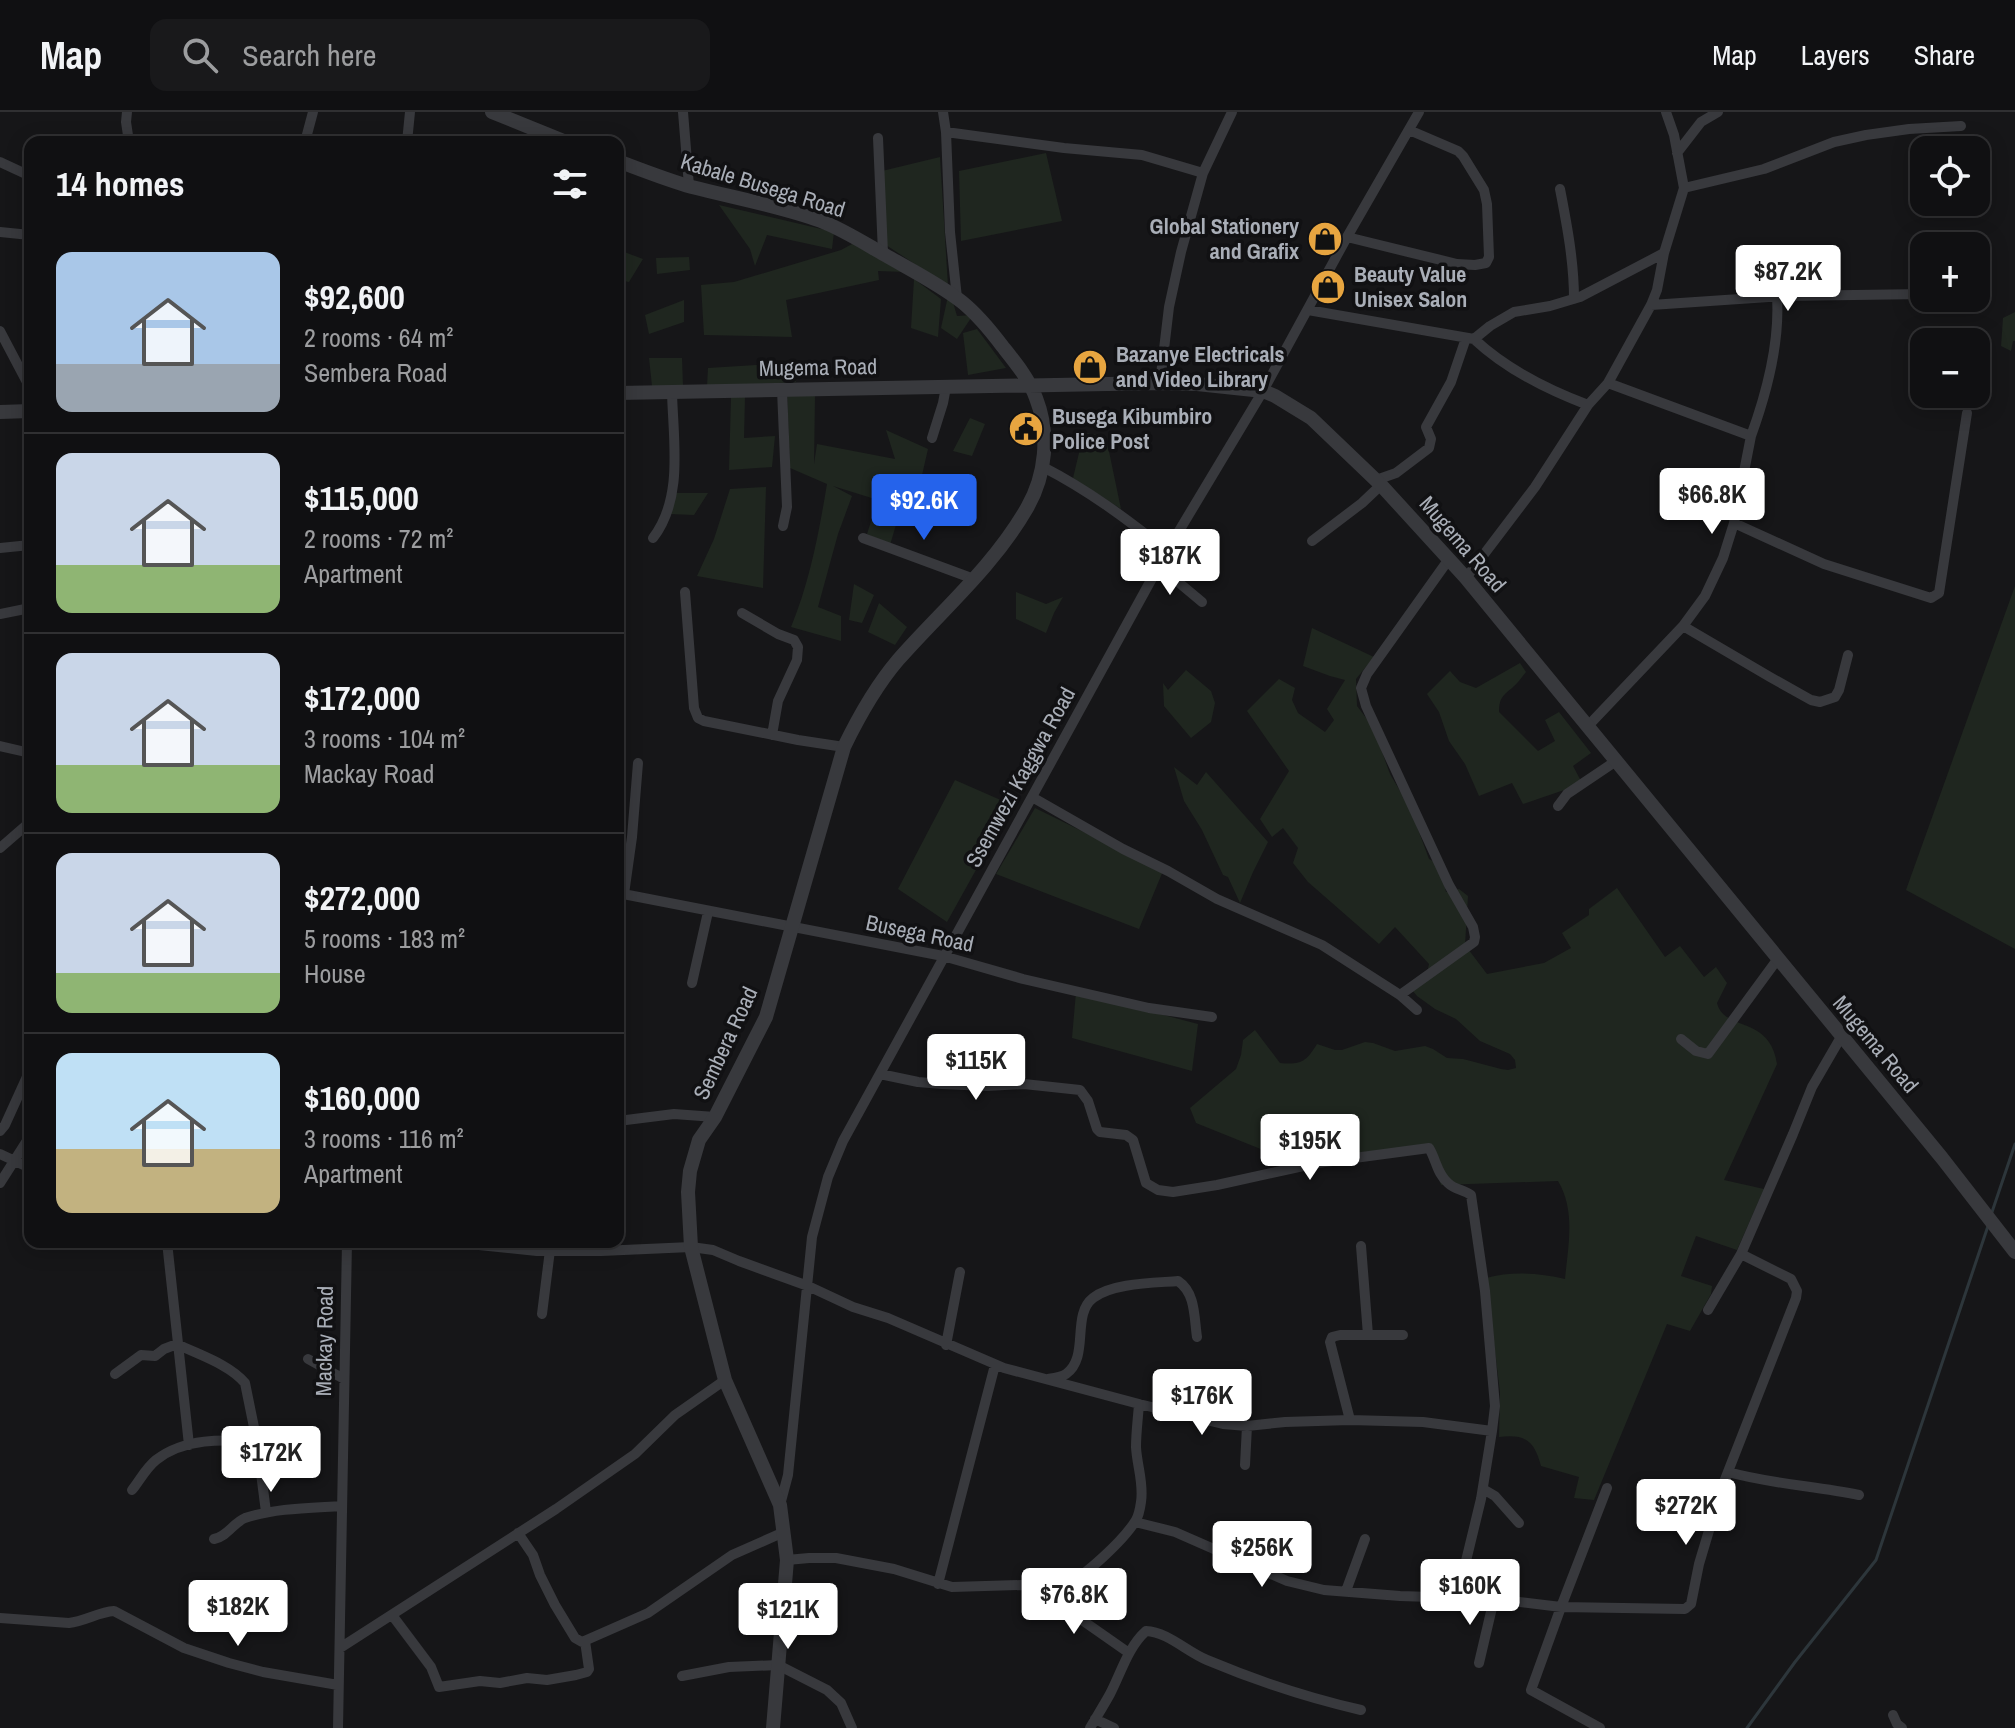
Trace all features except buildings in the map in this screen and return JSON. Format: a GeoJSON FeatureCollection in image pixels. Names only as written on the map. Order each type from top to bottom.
{"type":"FeatureCollection","features":[{"type":"Feature","properties":{"kind":"street"},"geometry":{"type":"LineString","coordinates":[[127,112],[128,136]]}},
{"type":"Feature","properties":{"kind":"street"},"geometry":{"type":"LineString","coordinates":[[307,136],[313,112]]}},
{"type":"Feature","properties":{"kind":"street"},"geometry":{"type":"LineString","coordinates":[[408,136],[410,112]]}},
{"type":"Feature","properties":{"kind":"street"},"geometry":{"type":"LineString","coordinates":[[492,112],[551,136]]}},
{"type":"Feature","properties":{"kind":"street"},"geometry":{"type":"LineString","coordinates":[[683,112],[689,186]]}},
{"type":"Feature","properties":{"kind":"street"},"geometry":{"type":"LineString","coordinates":[[943,112],[957,298]]}},
{"type":"Feature","properties":{"kind":"street"},"geometry":{"type":"LineString","coordinates":[[1160,383],[1171,291],[1203,173],[1232,112]]}},
{"type":"Feature","properties":{"kind":"street","name":"Ssemwezi Kaggwa Road"},"geometry":{"type":"LineString","coordinates":[[780,1505],[788,1475],[812,1237],[828,1177],[854,1120],[1167,551],[1263,391],[1419,112]]}},
{"type":"Feature","properties":{"kind":"street"},"geometry":{"type":"LineString","coordinates":[[1466,578],[1535,487],[1588,405],[1608,383],[1651,305],[1684,188],[1666,112]]}},
{"type":"Feature","properties":{"kind":"street"},"geometry":{"type":"LineString","coordinates":[[1677,153],[1701,122],[1718,112]]}},
{"type":"Feature","properties":{"kind":"street"},"geometry":{"type":"LineString","coordinates":[[1684,188],[1764,169],[1834,142],[1909,129],[1961,126]]}},
{"type":"Feature","properties":{"kind":"street"},"geometry":{"type":"LineString","coordinates":[[1347,237],[1457,264],[1486,263],[1489,257],[1487,204],[1480,182],[1458,151],[1409,130]]}},
{"type":"Feature","properties":{"kind":"street"},"geometry":{"type":"LineString","coordinates":[[946,132],[1142,155],[1203,173]]}},
{"type":"Feature","properties":{"kind":"street"},"geometry":{"type":"LineString","coordinates":[[878,138],[883,253]]}},
{"type":"Feature","properties":{"kind":"street"},"geometry":{"type":"LineString","coordinates":[[0,162],[24,173]]}},
{"type":"Feature","properties":{"kind":"street","name":"Kabale Busega Road"},"geometry":{"type":"LineString","coordinates":[[624,163],[689,186],[820,221],[854,237],[957,298],[996,337],[1030,385]]}},
{"type":"Feature","properties":{"kind":"street"},"geometry":{"type":"LineString","coordinates":[[1560,189],[1569,235],[1574,299]]}},
{"type":"Feature","properties":{"kind":"street"},"geometry":{"type":"LineString","coordinates":[[0,232],[24,234]]}},
{"type":"Feature","properties":{"kind":"street"},"geometry":{"type":"LineString","coordinates":[[1312,541],[1362,503],[1378,482],[1396,473],[1429,448],[1431,439],[1426,427],[1470,339],[1514,312],[1574,299],[1664,253]]}},
{"type":"Feature","properties":{"kind":"street"},"geometry":{"type":"LineString","coordinates":[[1651,305],[1777,297],[1910,294]]}},
{"type":"Feature","properties":{"kind":"street"},"geometry":{"type":"LineString","coordinates":[[1587,727],[1683,626],[1705,596],[1723,558],[1734,523],[1751,436],[1762,407],[1777,329],[1777,297]]}},
{"type":"Feature","properties":{"kind":"street"},"geometry":{"type":"LineString","coordinates":[[1308,310],[1470,339],[1505,365],[1588,405]]}},
{"type":"Feature","properties":{"kind":"street"},"geometry":{"type":"LineString","coordinates":[[0,331],[24,377]]}},
{"type":"Feature","properties":{"kind":"street","name":"Mugema Road"},"geometry":{"type":"LineString","coordinates":[[624,393],[1160,383],[1263,391],[1293,405],[1311,418],[1378,482],[1466,578],[1942,1158],[2015,1252]]}},
{"type":"Feature","properties":{"kind":"street"},"geometry":{"type":"LineString","coordinates":[[1608,383],[1751,436]]}},
{"type":"Feature","properties":{"kind":"street","name":"Sembera Road"},"geometry":{"type":"LineString","coordinates":[[773,1728],[787,1560],[780,1505],[725,1380],[691,1247],[690,1171],[699,1140],[715,1117],[766,1017],[844,747],[861,712],[898,660],[1012,534],[1030,504],[1043,467],[1044,446],[1042,422],[1030,385]]}},
{"type":"Feature","properties":{"kind":"street"},"geometry":{"type":"LineString","coordinates":[[932,438],[946,387]]}},
{"type":"Feature","properties":{"kind":"street"},"geometry":{"type":"LineString","coordinates":[[782,390],[787,507],[783,526]]}},
{"type":"Feature","properties":{"kind":"street"},"geometry":{"type":"LineString","coordinates":[[653,538],[662,527],[673,486],[672,392]]}},
{"type":"Feature","properties":{"kind":"street"},"geometry":{"type":"LineString","coordinates":[[0,412],[24,411]]}},
{"type":"Feature","properties":{"kind":"street"},"geometry":{"type":"LineString","coordinates":[[1734,523],[1824,564],[1935,597],[1939,593],[1967,413]]}},
{"type":"Feature","properties":{"kind":"street"},"geometry":{"type":"LineString","coordinates":[[1043,467],[1098,498],[1167,551]]}},
{"type":"Feature","properties":{"kind":"street"},"geometry":{"type":"LineString","coordinates":[[863,538],[974,579]]}},
{"type":"Feature","properties":{"kind":"street"},"geometry":{"type":"LineString","coordinates":[[0,548],[24,546]]}},
{"type":"Feature","properties":{"kind":"street"},"geometry":{"type":"LineString","coordinates":[[1400,995],[1474,942],[1475,932],[1449,885],[1366,706],[1361,688],[1367,674],[1449,559]]}},
{"type":"Feature","properties":{"kind":"street"},"geometry":{"type":"LineString","coordinates":[[1159,566],[1202,602]]}},
{"type":"Feature","properties":{"kind":"street"},"geometry":{"type":"LineString","coordinates":[[685,592],[694,708],[698,718],[844,747]]}},
{"type":"Feature","properties":{"kind":"street"},"geometry":{"type":"LineString","coordinates":[[0,614],[24,609]]}},
{"type":"Feature","properties":{"kind":"street"},"geometry":{"type":"LineString","coordinates":[[742,613],[794,640],[798,647],[797,660],[778,701],[772,735]]}},
{"type":"Feature","properties":{"kind":"street"},"geometry":{"type":"LineString","coordinates":[[1683,626],[1811,700],[1820,702],[1835,697],[1848,655]]}},
{"type":"Feature","properties":{"kind":"street"},"geometry":{"type":"LineString","coordinates":[[0,746],[24,752]]}},
{"type":"Feature","properties":{"kind":"street"},"geometry":{"type":"LineString","coordinates":[[1558,806],[1567,794],[1616,761]]}},
{"type":"Feature","properties":{"kind":"street"},"geometry":{"type":"LineString","coordinates":[[624,878],[632,837],[638,763]]}},
{"type":"Feature","properties":{"kind":"street"},"geometry":{"type":"LineString","coordinates":[[1032,797],[1217,899],[1322,945],[1400,995],[1417,1010]]}},
{"type":"Feature","properties":{"kind":"street"},"geometry":{"type":"LineString","coordinates":[[0,848],[24,827]]}},
{"type":"Feature","properties":{"kind":"street","name":"Busega Road"},"geometry":{"type":"LineString","coordinates":[[624,895],[943,956],[1023,979],[1149,1008],[1212,1017]]}},
{"type":"Feature","properties":{"kind":"street"},"geometry":{"type":"LineString","coordinates":[[692,983],[708,912]]}},
{"type":"Feature","properties":{"kind":"street"},"geometry":{"type":"LineString","coordinates":[[1681,1039],[1696,1051],[1708,1054],[1777,960]]}},
{"type":"Feature","properties":{"kind":"street"},"geometry":{"type":"LineString","coordinates":[[1708,1310],[1741,1254],[1812,1087],[1841,1037]]}},
{"type":"Feature","properties":{"kind":"street"},"geometry":{"type":"LineString","coordinates":[[880,1074],[942,1084],[1024,1084],[1080,1090],[1088,1101],[1100,1132],[1126,1135],[1133,1140],[1146,1183],[1158,1190],[1173,1192],[1317,1163],[1429,1148],[1445,1181],[1471,1195],[1485,1291],[1495,1406],[1483,1489],[1457,1598]]}},
{"type":"Feature","properties":{"kind":"street"},"geometry":{"type":"LineString","coordinates":[[0,1131],[24,1083]]}},
{"type":"Feature","properties":{"kind":"street"},"geometry":{"type":"LineString","coordinates":[[624,1120],[674,1114],[715,1117]]}},
{"type":"Feature","properties":{"kind":"street"},"geometry":{"type":"LineString","coordinates":[[0,1183],[24,1145]]}},
{"type":"Feature","properties":{"kind":"street"},"geometry":{"type":"LineString","coordinates":[[0,1154],[24,1166]]}},
{"type":"Feature","properties":{"kind":"street"},"geometry":{"type":"LineString","coordinates":[[1361,1246],[1368,1335]]}},
{"type":"Feature","properties":{"kind":"street"},"geometry":{"type":"LineString","coordinates":[[571,1248],[601,1251],[691,1247],[713,1250],[808,1286],[995,1365],[1223,1424],[1247,1426],[1350,1420],[1423,1422],[1492,1431]]}},
{"type":"Feature","properties":{"kind":"street"},"geometry":{"type":"LineString","coordinates":[[168,1248],[189,1445]]}},
{"type":"Feature","properties":{"kind":"street","name":"Mackay Road"},"geometry":{"type":"LineString","coordinates":[[338,1728],[347,1248]]}},
{"type":"Feature","properties":{"kind":"street"},"geometry":{"type":"LineString","coordinates":[[542,1314],[551,1248]]}},
{"type":"Feature","properties":{"kind":"street"},"geometry":{"type":"LineString","coordinates":[[1135,1522],[1175,1532],[1287,1581],[1324,1590],[1494,1599],[1561,1607],[1689,1608],[1699,1564],[1728,1472],[1796,1298],[1797,1291],[1791,1279],[1741,1254]]}},
{"type":"Feature","properties":{"kind":"street"},"geometry":{"type":"LineString","coordinates":[[946,1345],[960,1272]]}},
{"type":"Feature","properties":{"kind":"street"},"geometry":{"type":"LineString","coordinates":[[1046,1380],[1070,1370],[1078,1354],[1084,1309],[1091,1300],[1107,1290],[1178,1281],[1187,1286],[1192,1299],[1197,1337]]}},
{"type":"Feature","properties":{"kind":"street"},"geometry":{"type":"LineString","coordinates":[[1350,1420],[1330,1342],[1332,1337],[1403,1335]]}},
{"type":"Feature","properties":{"kind":"street"},"geometry":{"type":"LineString","coordinates":[[115,1374],[141,1355],[155,1356],[177,1344],[239,1376],[245,1383],[257,1442],[266,1512]]}},
{"type":"Feature","properties":{"kind":"street"},"geometry":{"type":"LineString","coordinates":[[308,1359],[344,1379]]}},
{"type":"Feature","properties":{"kind":"street"},"geometry":{"type":"LineString","coordinates":[[938,1584],[995,1365]]}},
{"type":"Feature","properties":{"kind":"street"},"geometry":{"type":"LineString","coordinates":[[340,1648],[635,1454],[675,1415],[725,1380]]}},
{"type":"Feature","properties":{"kind":"street"},"geometry":{"type":"LineString","coordinates":[[787,1560],[836,1558],[894,1569],[952,1587],[1022,1585],[1049,1590],[1064,1586],[1099,1561],[1135,1522],[1142,1495],[1136,1445],[1139,1404]]}},
{"type":"Feature","properties":{"kind":"street"},"geometry":{"type":"LineString","coordinates":[[1245,1465],[1247,1426]]}},
{"type":"Feature","properties":{"kind":"street"},"geometry":{"type":"LineString","coordinates":[[132,1490],[157,1459],[189,1445],[215,1440],[257,1442]]}},
{"type":"Feature","properties":{"kind":"street"},"geometry":{"type":"LineString","coordinates":[[1728,1472],[1757,1480],[1859,1495]]}},
{"type":"Feature","properties":{"kind":"street"},"geometry":{"type":"LineString","coordinates":[[1600,1728],[1531,1690],[1607,1488]]}},
{"type":"Feature","properties":{"kind":"street"},"geometry":{"type":"LineString","coordinates":[[1483,1489],[1495,1496],[1519,1523]]}},
{"type":"Feature","properties":{"kind":"street"},"geometry":{"type":"LineString","coordinates":[[214,1539],[224,1536],[241,1520],[266,1512],[341,1506]]}},
{"type":"Feature","properties":{"kind":"street"},"geometry":{"type":"LineString","coordinates":[[518,1533],[533,1555],[545,1585],[569,1627],[578,1640],[585,1641],[648,1613],[732,1555],[784,1532]]}},
{"type":"Feature","properties":{"kind":"street"},"geometry":{"type":"LineString","coordinates":[[1346,1591],[1365,1539]]}},
{"type":"Feature","properties":{"kind":"street"},"geometry":{"type":"LineString","coordinates":[[1039,1590],[1129,1653]]}},
{"type":"Feature","properties":{"kind":"street"},"geometry":{"type":"LineString","coordinates":[[1479,1663],[1494,1599]]}},
{"type":"Feature","properties":{"kind":"street"},"geometry":{"type":"LineString","coordinates":[[0,1618],[69,1623],[114,1611],[184,1648],[229,1663],[338,1685]]}},
{"type":"Feature","properties":{"kind":"street"},"geometry":{"type":"LineString","coordinates":[[392,1615],[431,1667],[439,1687],[480,1681],[547,1680],[587,1672],[585,1641]]}},
{"type":"Feature","properties":{"kind":"street"},"geometry":{"type":"LineString","coordinates":[[1114,1728],[1093,1724],[1129,1653],[1146,1631],[1157,1633],[1201,1658],[1243,1675],[1361,1710]]}},
{"type":"Feature","properties":{"kind":"street"},"geometry":{"type":"LineString","coordinates":[[682,1676],[729,1667],[778,1665],[827,1690],[841,1703],[852,1728]]}},
{"type":"Feature","properties":{"kind":"street"},"geometry":{"type":"LineString","coordinates":[[1893,1715],[1902,1728]]}},
{"type":"Feature","properties":{"kind":"shaded area"},"geometry":{"type":"Polygon","coordinates":[[[1046,153],[1062,221],[961,241],[959,171],[1046,153]]]}},
{"type":"Feature","properties":{"kind":"shaded area"},"geometry":{"type":"Polygon","coordinates":[[[940,157],[948,286],[886,245],[882,171],[940,157]]]}},
{"type":"Feature","properties":{"kind":"shaded area"},"geometry":{"type":"Polygon","coordinates":[[[719,205],[834,232],[832,249],[767,235],[755,266],[750,249],[719,205]]]}},
{"type":"Feature","properties":{"kind":"shaded area"},"geometry":{"type":"Polygon","coordinates":[[[854,243],[905,272],[878,271],[879,280],[786,300],[792,337],[704,335],[701,285],[734,282],[841,250],[854,243]]]}},
{"type":"Feature","properties":{"kind":"shaded area"},"geometry":{"type":"Polygon","coordinates":[[[624,252],[643,259],[629,282],[624,281],[624,252]]]}},
{"type":"Feature","properties":{"kind":"shaded area"},"geometry":{"type":"Polygon","coordinates":[[[689,257],[690,270],[657,274],[656,258],[689,257]]]}},
{"type":"Feature","properties":{"kind":"shaded area"},"geometry":{"type":"Polygon","coordinates":[[[914,279],[941,299],[938,337],[911,328],[914,279]]]}},
{"type":"Feature","properties":{"kind":"shaded area"},"geometry":{"type":"Polygon","coordinates":[[[948,296],[952,299],[957,316],[973,315],[957,339],[941,328],[948,296]]]}},
{"type":"Feature","properties":{"kind":"shaded area"},"geometry":{"type":"Polygon","coordinates":[[[684,300],[684,322],[649,334],[645,315],[684,300]]]}},
{"type":"Feature","properties":{"kind":"shaded area"},"geometry":{"type":"Polygon","coordinates":[[[2015,312],[2015,341],[2011,351],[2001,346],[2003,318],[2015,312]]]}},
{"type":"Feature","properties":{"kind":"shaded area"},"geometry":{"type":"Polygon","coordinates":[[[977,329],[1006,368],[968,375],[963,333],[977,329]]]}},
{"type":"Feature","properties":{"kind":"shaded area"},"geometry":{"type":"Polygon","coordinates":[[[649,358],[682,358],[683,386],[652,386],[649,358]]]}},
{"type":"Feature","properties":{"kind":"shaded area"},"geometry":{"type":"Polygon","coordinates":[[[789,363],[796,382],[707,387],[708,368],[789,363]]]}},
{"type":"Feature","properties":{"kind":"shaded area"},"geometry":{"type":"Polygon","coordinates":[[[787,390],[815,396],[814,464],[817,444],[895,459],[886,430],[928,449],[915,506],[924,491],[948,500],[936,519],[901,508],[890,545],[867,534],[878,500],[833,486],[852,496],[818,607],[841,616],[841,641],[791,627],[809,574],[827,484],[790,468],[787,390]]]}},
{"type":"Feature","properties":{"kind":"shaded area"},"geometry":{"type":"Polygon","coordinates":[[[731,397],[745,397],[744,438],[775,436],[772,467],[729,470],[731,397]]]}},
{"type":"Feature","properties":{"kind":"shaded area"},"geometry":{"type":"Polygon","coordinates":[[[970,418],[985,424],[972,456],[953,451],[970,418]]]}},
{"type":"Feature","properties":{"kind":"shaded area"},"geometry":{"type":"Polygon","coordinates":[[[1084,432],[1106,437],[1121,509],[1073,478],[1084,432]]]}},
{"type":"Feature","properties":{"kind":"shaded area"},"geometry":{"type":"Polygon","coordinates":[[[766,487],[763,588],[697,576],[714,539],[730,489],[766,487]]]}},
{"type":"Feature","properties":{"kind":"shaded area"},"geometry":{"type":"Polygon","coordinates":[[[676,493],[708,493],[694,515],[670,514],[676,493]]]}},
{"type":"Feature","properties":{"kind":"shaded area"},"geometry":{"type":"Polygon","coordinates":[[[959,494],[974,497],[967,522],[949,517],[959,494]]]}},
{"type":"Feature","properties":{"kind":"shaded area"},"geometry":{"type":"Polygon","coordinates":[[[854,584],[874,595],[862,623],[849,620],[854,584]]]}},
{"type":"Feature","properties":{"kind":"shaded area"},"geometry":{"type":"Polygon","coordinates":[[[2015,586],[2015,949],[1906,890],[2015,586]]]}},
{"type":"Feature","properties":{"kind":"shaded area"},"geometry":{"type":"Polygon","coordinates":[[[1016,592],[1046,604],[1063,597],[1046,633],[1016,619],[1016,592]]]}},
{"type":"Feature","properties":{"kind":"shaded area"},"geometry":{"type":"Polygon","coordinates":[[[879,603],[907,627],[895,645],[868,632],[879,603]]]}},
{"type":"Feature","properties":{"kind":"shaded area"},"geometry":{"type":"Polygon","coordinates":[[[1312,628],[1374,657],[1356,679],[1357,706],[1373,727],[1390,774],[1410,808],[1429,859],[1439,864],[1446,892],[1459,889],[1468,896],[1465,945],[1487,974],[1544,963],[1571,948],[1562,933],[1589,915],[1589,909],[1617,888],[1665,957],[1680,946],[1704,977],[1716,967],[1727,983],[1717,1003],[1721,1012],[1757,1031],[1773,1048],[1777,1064],[1724,1180],[1764,1189],[1737,1250],[1696,1236],[1681,1276],[1712,1286],[1711,1294],[1690,1331],[1667,1324],[1594,1500],[1574,1498],[1579,1477],[1541,1466],[1535,1450],[1527,1441],[1516,1437],[1499,1437],[1500,1392],[1486,1278],[1526,1274],[1565,1279],[1569,1216],[1564,1192],[1558,1181],[1441,1185],[1431,1151],[1368,1155],[1268,1152],[1196,1123],[1190,1108],[1236,1069],[1243,1040],[1255,1030],[1280,1063],[1302,1061],[1317,1044],[1342,1050],[1365,1042],[1395,1051],[1425,1046],[1447,1058],[1501,1069],[1516,1068],[1510,1054],[1480,1041],[1456,1019],[1417,996],[1412,990],[1426,978],[1429,964],[1395,927],[1379,944],[1308,882],[1293,863],[1298,848],[1283,828],[1272,837],[1260,819],[1289,771],[1247,711],[1279,679],[1295,688],[1292,700],[1298,713],[1325,732],[1334,720],[1327,709],[1345,680],[1303,666],[1312,628]]]}},
{"type":"Feature","properties":{"kind":"shaded area"},"geometry":{"type":"Polygon","coordinates":[[[1520,663],[1526,672],[1502,698],[1499,712],[1538,751],[1555,741],[1545,720],[1559,712],[1591,753],[1573,766],[1581,781],[1570,788],[1523,804],[1512,783],[1479,796],[1465,764],[1449,741],[1439,712],[1427,694],[1450,671],[1460,682],[1476,688],[1520,663]]]}},
{"type":"Feature","properties":{"kind":"shaded area"},"geometry":{"type":"Polygon","coordinates":[[[1186,670],[1211,691],[1215,703],[1211,722],[1191,738],[1164,706],[1163,683],[1168,690],[1186,670]]]}},
{"type":"Feature","properties":{"kind":"shaded area"},"geometry":{"type":"Polygon","coordinates":[[[1174,767],[1197,785],[1206,772],[1268,842],[1240,903],[1184,801],[1174,767]]]}},
{"type":"Feature","properties":{"kind":"shaded area"},"geometry":{"type":"Polygon","coordinates":[[[955,780],[1012,805],[947,922],[898,889],[955,780]]]}},
{"type":"Feature","properties":{"kind":"shaded area"},"geometry":{"type":"Polygon","coordinates":[[[1035,808],[1163,871],[1139,929],[996,874],[1035,808]]]}},
{"type":"Feature","properties":{"kind":"shaded area"},"geometry":{"type":"Polygon","coordinates":[[[1076,992],[1198,1024],[1192,1071],[1072,1038],[1076,992]]]}},
{"type":"Feature","properties":{"kind":"waterway"},"geometry":{"type":"LineString","coordinates":[[1991,1215],[2015,1144]]}},
{"type":"Feature","properties":{"kind":"waterway"},"geometry":{"type":"LineString","coordinates":[[1747,1728],[1876,1560],[1988,1226]]}},
{"type":"Feature","properties":{"kind":"place","name":"Global Stationery and Grafix"},"geometry":{"type":"Point","coordinates":[1325,239]}},
{"type":"Feature","properties":{"kind":"place","name":"Beauty Value Unisex Salon"},"geometry":{"type":"Point","coordinates":[1328,287]}},
{"type":"Feature","properties":{"kind":"place","name":"Bazanye Electricals and Video Library"},"geometry":{"type":"Point","coordinates":[1090,367]}},
{"type":"Feature","properties":{"kind":"place","name":"Busega Kibumbiro Police Post"},"geometry":{"type":"Point","coordinates":[1026,429]}}]}
